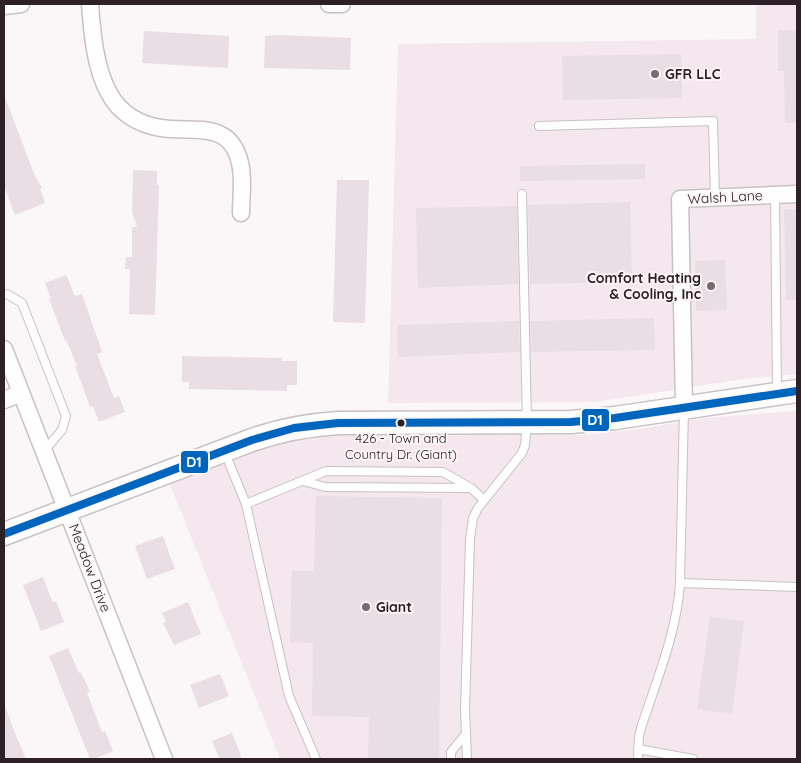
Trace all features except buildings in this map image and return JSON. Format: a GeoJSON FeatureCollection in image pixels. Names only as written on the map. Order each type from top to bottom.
{"type":"FeatureCollection","features":[{"type":"Feature","properties":{"kind":"street"},"geometry":{"type":"LineString","coordinates":[[4,6],[21,4]]}},
{"type":"Feature","properties":{"kind":"street"},"geometry":{"type":"LineString","coordinates":[[90,4],[92,30],[102,80],[119,108],[132,118],[147,125],[163,128],[204,129],[216,133],[227,140],[235,150],[242,172],[241,213]]}},
{"type":"Feature","properties":{"kind":"street"},"geometry":{"type":"LineString","coordinates":[[329,4],[342,4]]}},
{"type":"Feature","properties":{"kind":"street","name":"Walsh Lane"},"geometry":{"type":"LineString","coordinates":[[684,407],[680,199],[797,194]]}},
{"type":"Feature","properties":{"kind":"street","name":"Meadow Drive"},"geometry":{"type":"LineString","coordinates":[[4,349],[164,759]]}},
{"type":"Feature","properties":{"kind":"street"},"geometry":{"type":"LineString","coordinates":[[4,534],[224,450],[276,432],[306,426],[338,423],[571,422],[615,418],[787,392]]}},
{"type":"Feature","properties":{"kind":"street"},"geometry":{"type":"LineString","coordinates":[[4,400],[21,393]]}},
{"type":"Feature","properties":{"kind":"lane"},"geometry":{"type":"LineString","coordinates":[[539,126],[713,121],[715,197]]}},
{"type":"Feature","properties":{"kind":"lane"},"geometry":{"type":"LineString","coordinates":[[467,759],[465,735],[471,524],[484,500],[522,452],[525,444],[527,423],[522,194]]}},
{"type":"Feature","properties":{"kind":"lane"},"geometry":{"type":"LineString","coordinates":[[775,194],[787,392]]}},
{"type":"Feature","properties":{"kind":"lane"},"geometry":{"type":"LineString","coordinates":[[4,295],[7,294],[22,303],[66,416],[62,430],[44,451]]}},
{"type":"Feature","properties":{"kind":"lane"},"geometry":{"type":"LineString","coordinates":[[638,759],[642,725],[674,627],[680,583],[684,407]]}},
{"type":"Feature","properties":{"kind":"lane"},"geometry":{"type":"LineString","coordinates":[[224,450],[246,504],[287,689],[316,759]]}},
{"type":"Feature","properties":{"kind":"lane"},"geometry":{"type":"LineString","coordinates":[[246,504],[326,471],[437,472],[447,474],[471,488],[484,500]]}},
{"type":"Feature","properties":{"kind":"lane"},"geometry":{"type":"LineString","coordinates":[[303,481],[322,487],[471,488]]}},
{"type":"Feature","properties":{"kind":"lane"},"geometry":{"type":"LineString","coordinates":[[680,583],[797,587]]}},
{"type":"Feature","properties":{"kind":"lane"},"geometry":{"type":"LineString","coordinates":[[451,759],[452,752],[465,735]]}},
{"type":"Feature","properties":{"kind":"lane"},"geometry":{"type":"LineString","coordinates":[[638,749],[694,759]]}},
{"type":"Feature","properties":{"kind":"shaded area"},"geometry":{"type":"Polygon","coordinates":[[[756,4],[797,4],[797,374],[743,379],[595,402],[388,403],[398,44],[756,39],[756,4]]]}},
{"type":"Feature","properties":{"kind":"shaded area"},"geometry":{"type":"Polygon","coordinates":[[[797,411],[797,759],[280,759],[169,482],[247,452],[301,439],[344,434],[583,435],[646,428],[703,418],[797,411]]]}},
{"type":"Feature","properties":{"kind":"transit line","name":"D1"},"geometry":{"type":"LineString","coordinates":[[4,534],[252,440],[294,428],[338,423],[571,422],[615,418],[797,391]]}},
{"type":"Feature","properties":{"kind":"place","name":"GFR LLC"},"geometry":{"type":"Point","coordinates":[655,74]}},
{"type":"Feature","properties":{"kind":"place","name":"Comfort Heating & Cooling, Inc"},"geometry":{"type":"Point","coordinates":[711,286]}},
{"type":"Feature","properties":{"kind":"place","name":"426 - Town and Country Dr. (Giant)"},"geometry":{"type":"Point","coordinates":[401,423]}},
{"type":"Feature","properties":{"kind":"place","name":"Giant"},"geometry":{"type":"Point","coordinates":[366,607]}}]}
